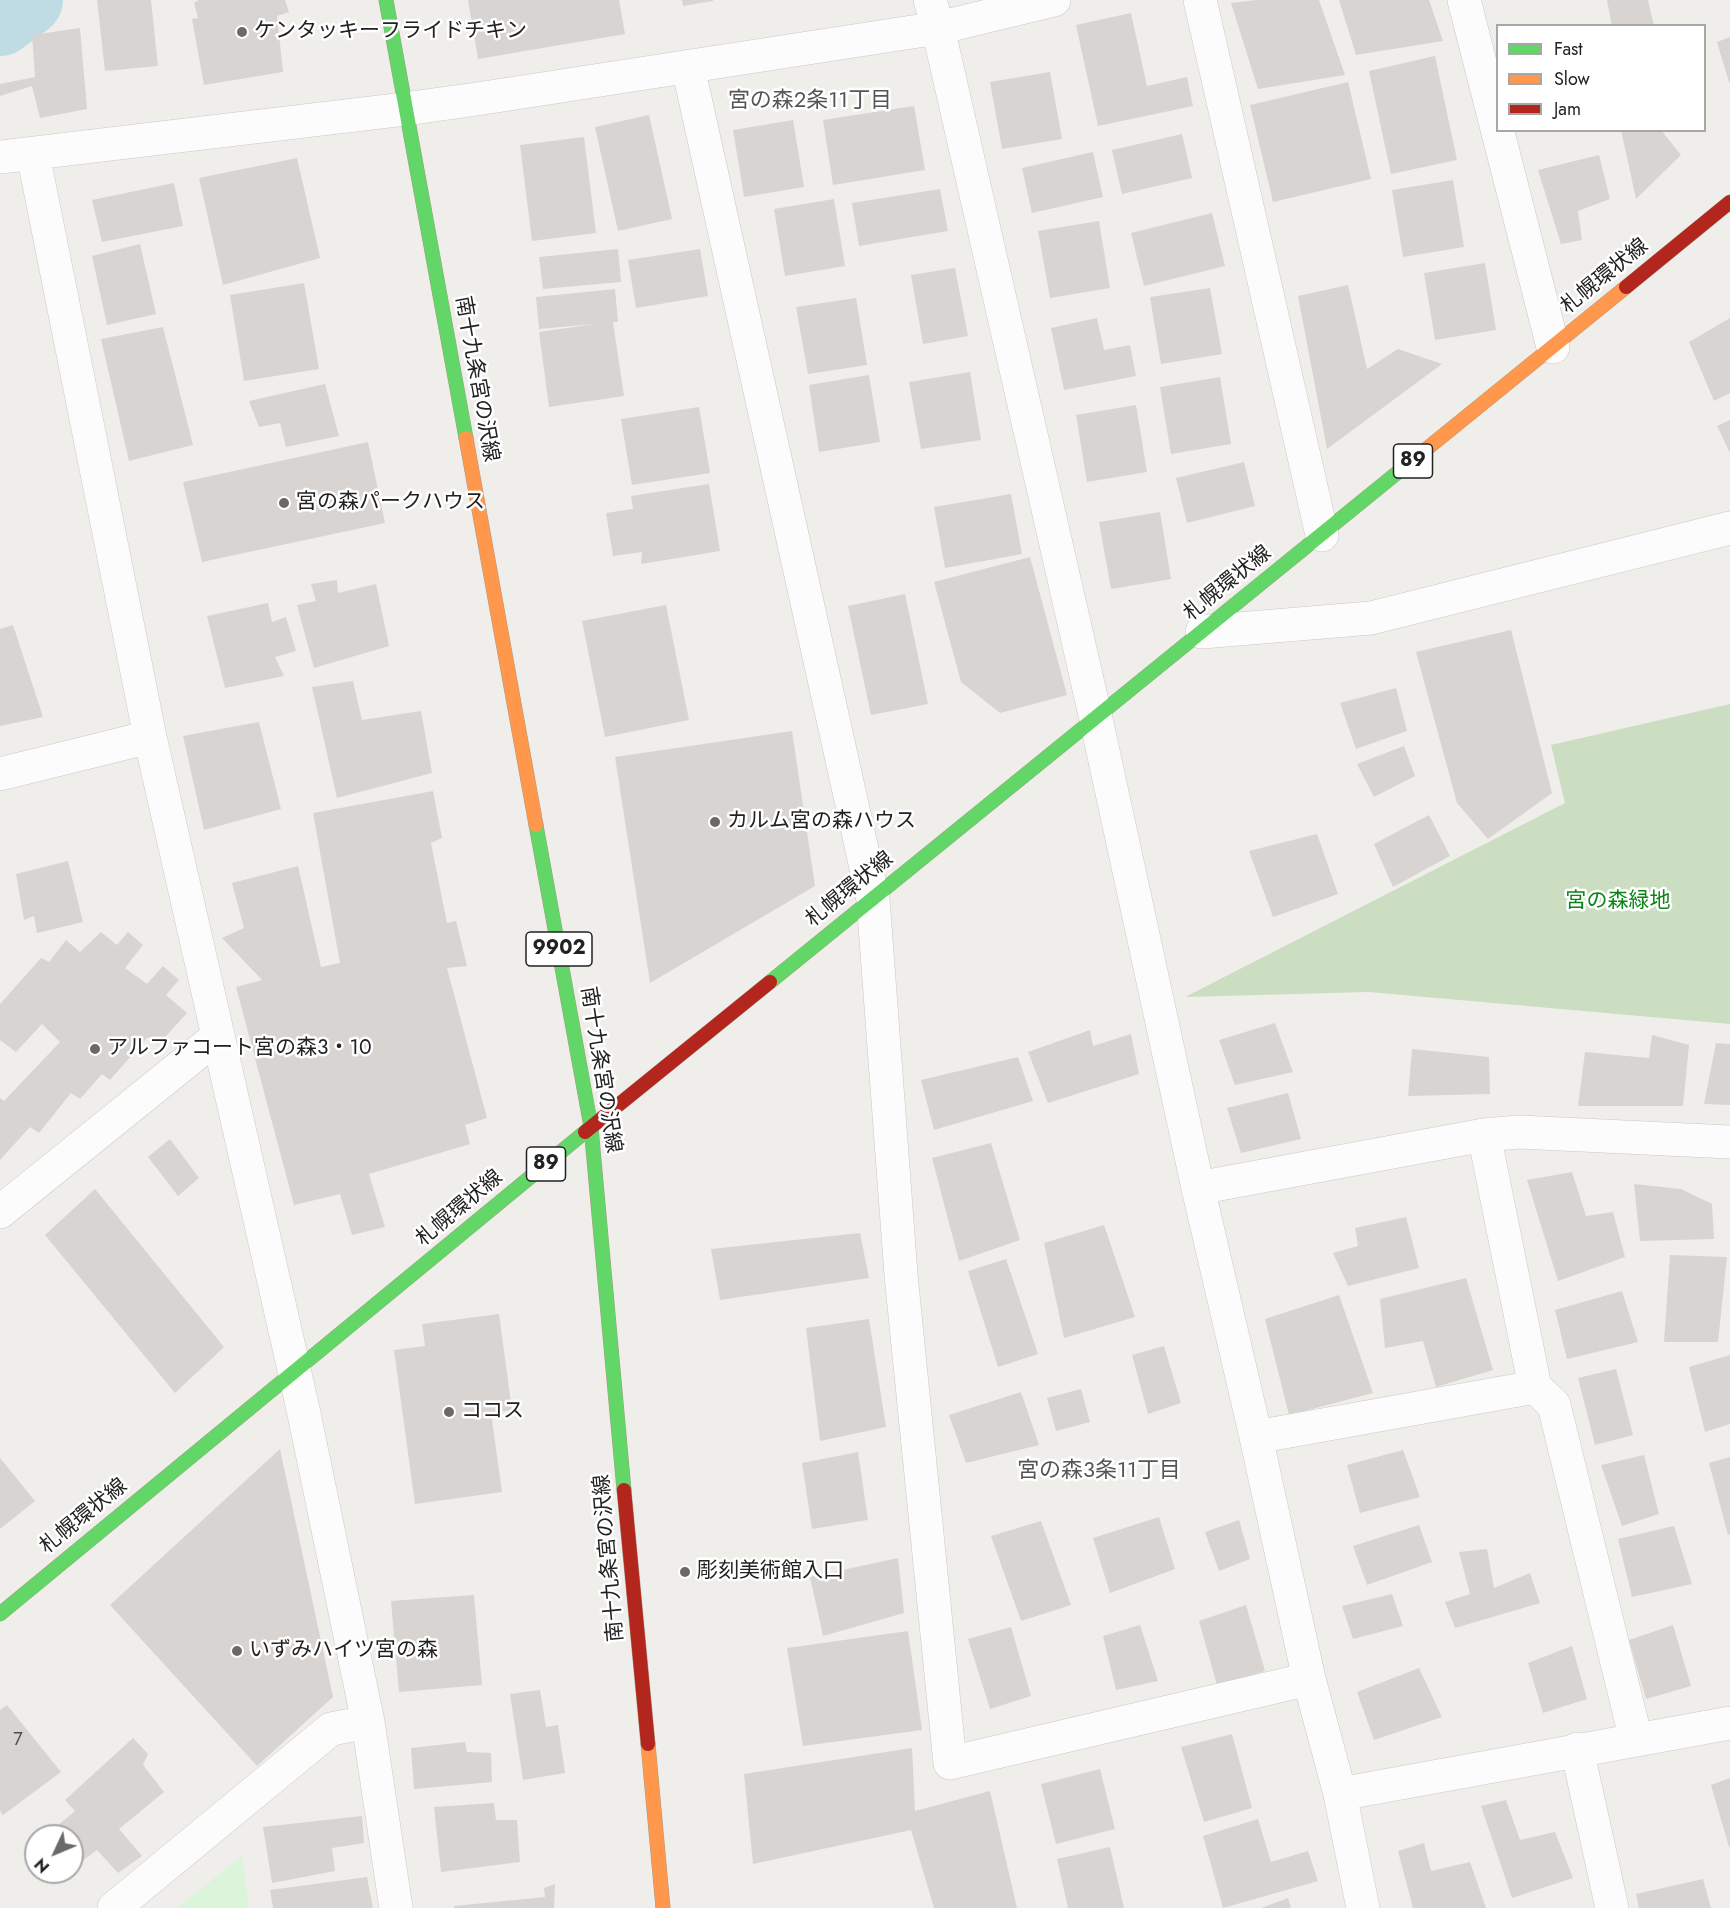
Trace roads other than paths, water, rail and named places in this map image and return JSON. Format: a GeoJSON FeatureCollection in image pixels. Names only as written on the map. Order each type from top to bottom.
{"type":"FeatureCollection","features":[{"type":"Feature","properties":{"kind":"main road","name":"南十九条宮の沢線"},"geometry":{"type":"LineString","coordinates":[[386,0],[591,1127],[663,1908]]}},
{"type":"Feature","properties":{"kind":"main road","name":"札幌環状線"},"geometry":{"type":"LineString","coordinates":[[0,1614],[591,1127],[1730,202]]}},
{"type":"Feature","properties":{"kind":"street"},"geometry":{"type":"LineString","coordinates":[[0,158],[405,109],[688,67],[934,14],[1054,0]]}},
{"type":"Feature","properties":{"kind":"street"},"geometry":{"type":"LineString","coordinates":[[1200,0],[1322,535]]}},
{"type":"Feature","properties":{"kind":"street"},"geometry":{"type":"LineString","coordinates":[[1464,0],[1496,125]]}},
{"type":"Feature","properties":{"kind":"street"},"geometry":{"type":"LineString","coordinates":[[934,14],[1096,719],[1198,1188],[1309,1679],[1340,1794],[1364,1908]]}},
{"type":"Feature","properties":{"kind":"street"},"geometry":{"type":"LineString","coordinates":[[688,67],[873,899],[901,1275],[950,1763],[1309,1679]]}},
{"type":"Feature","properties":{"kind":"street"},"geometry":{"type":"LineString","coordinates":[[1498,132],[1553,347]]}},
{"type":"Feature","properties":{"kind":"street"},"geometry":{"type":"LineString","coordinates":[[33,154],[150,737],[295,1371],[368,1722],[396,1908]]}},
{"type":"Feature","properties":{"kind":"street"},"geometry":{"type":"LineString","coordinates":[[1202,632],[1371,618],[1730,528]]}},
{"type":"Feature","properties":{"kind":"street"},"geometry":{"type":"LineString","coordinates":[[0,774],[150,737]]}},
{"type":"Feature","properties":{"kind":"street"},"geometry":{"type":"LineString","coordinates":[[0,1212],[217,1037]]}},
{"type":"Feature","properties":{"kind":"street"},"geometry":{"type":"LineString","coordinates":[[1198,1188],[1484,1135],[1519,1132],[1730,1143]]}},
{"type":"Feature","properties":{"kind":"street"},"geometry":{"type":"LineString","coordinates":[[1484,1135],[1535,1388],[1554,1405],[1636,1740]]}},
{"type":"Feature","properties":{"kind":"street"},"geometry":{"type":"LineString","coordinates":[[1256,1437],[1535,1388]]}},
{"type":"Feature","properties":{"kind":"street"},"geometry":{"type":"LineString","coordinates":[[114,1908],[331,1729],[368,1722]]}},
{"type":"Feature","properties":{"kind":"street"},"geometry":{"type":"LineString","coordinates":[[1340,1794],[1577,1749],[1730,1723]]}},
{"type":"Feature","properties":{"kind":"street"},"geometry":{"type":"LineString","coordinates":[[1577,1749],[1612,1908]]}},
{"type":"Feature","properties":{"kind":"waterway"},"geometry":{"type":"LineString","coordinates":[[0,20],[27,0]]}},
{"type":"Feature","properties":{"kind":"place","name":"ケンタッキーフライドチキン"},"geometry":{"type":"Point","coordinates":[242,32]}},
{"type":"Feature","properties":{"kind":"place","name":"宮の森パークハウス"},"geometry":{"type":"Point","coordinates":[284,503]}},
{"type":"Feature","properties":{"kind":"place","name":"カルム宮の森ハウス"},"geometry":{"type":"Point","coordinates":[715,822]}},
{"type":"Feature","properties":{"kind":"place","name":"アルファコート宮の森3・10"},"geometry":{"type":"Point","coordinates":[95,1049]}},
{"type":"Feature","properties":{"kind":"place","name":"ココス"},"geometry":{"type":"Point","coordinates":[449,1412]}},
{"type":"Feature","properties":{"kind":"place","name":"彫刻美術館入口"},"geometry":{"type":"Point","coordinates":[685,1572]}},
{"type":"Feature","properties":{"kind":"place","name":"いずみハイツ宮の森"},"geometry":{"type":"Point","coordinates":[237,1651]}},
{"type":"Feature","properties":{"kind":"district","name":"宮の森2条11丁目"},"geometry":{"type":"Point","coordinates":[810,102]}},
{"type":"Feature","properties":{"kind":"district","name":"宮の森3条11丁目"},"geometry":{"type":"Point","coordinates":[1099,1472]}},
{"type":"Feature","properties":{"kind":"park label","name":"宮の森緑地"},"geometry":{"type":"Point","coordinates":[1618,902]}}]}
